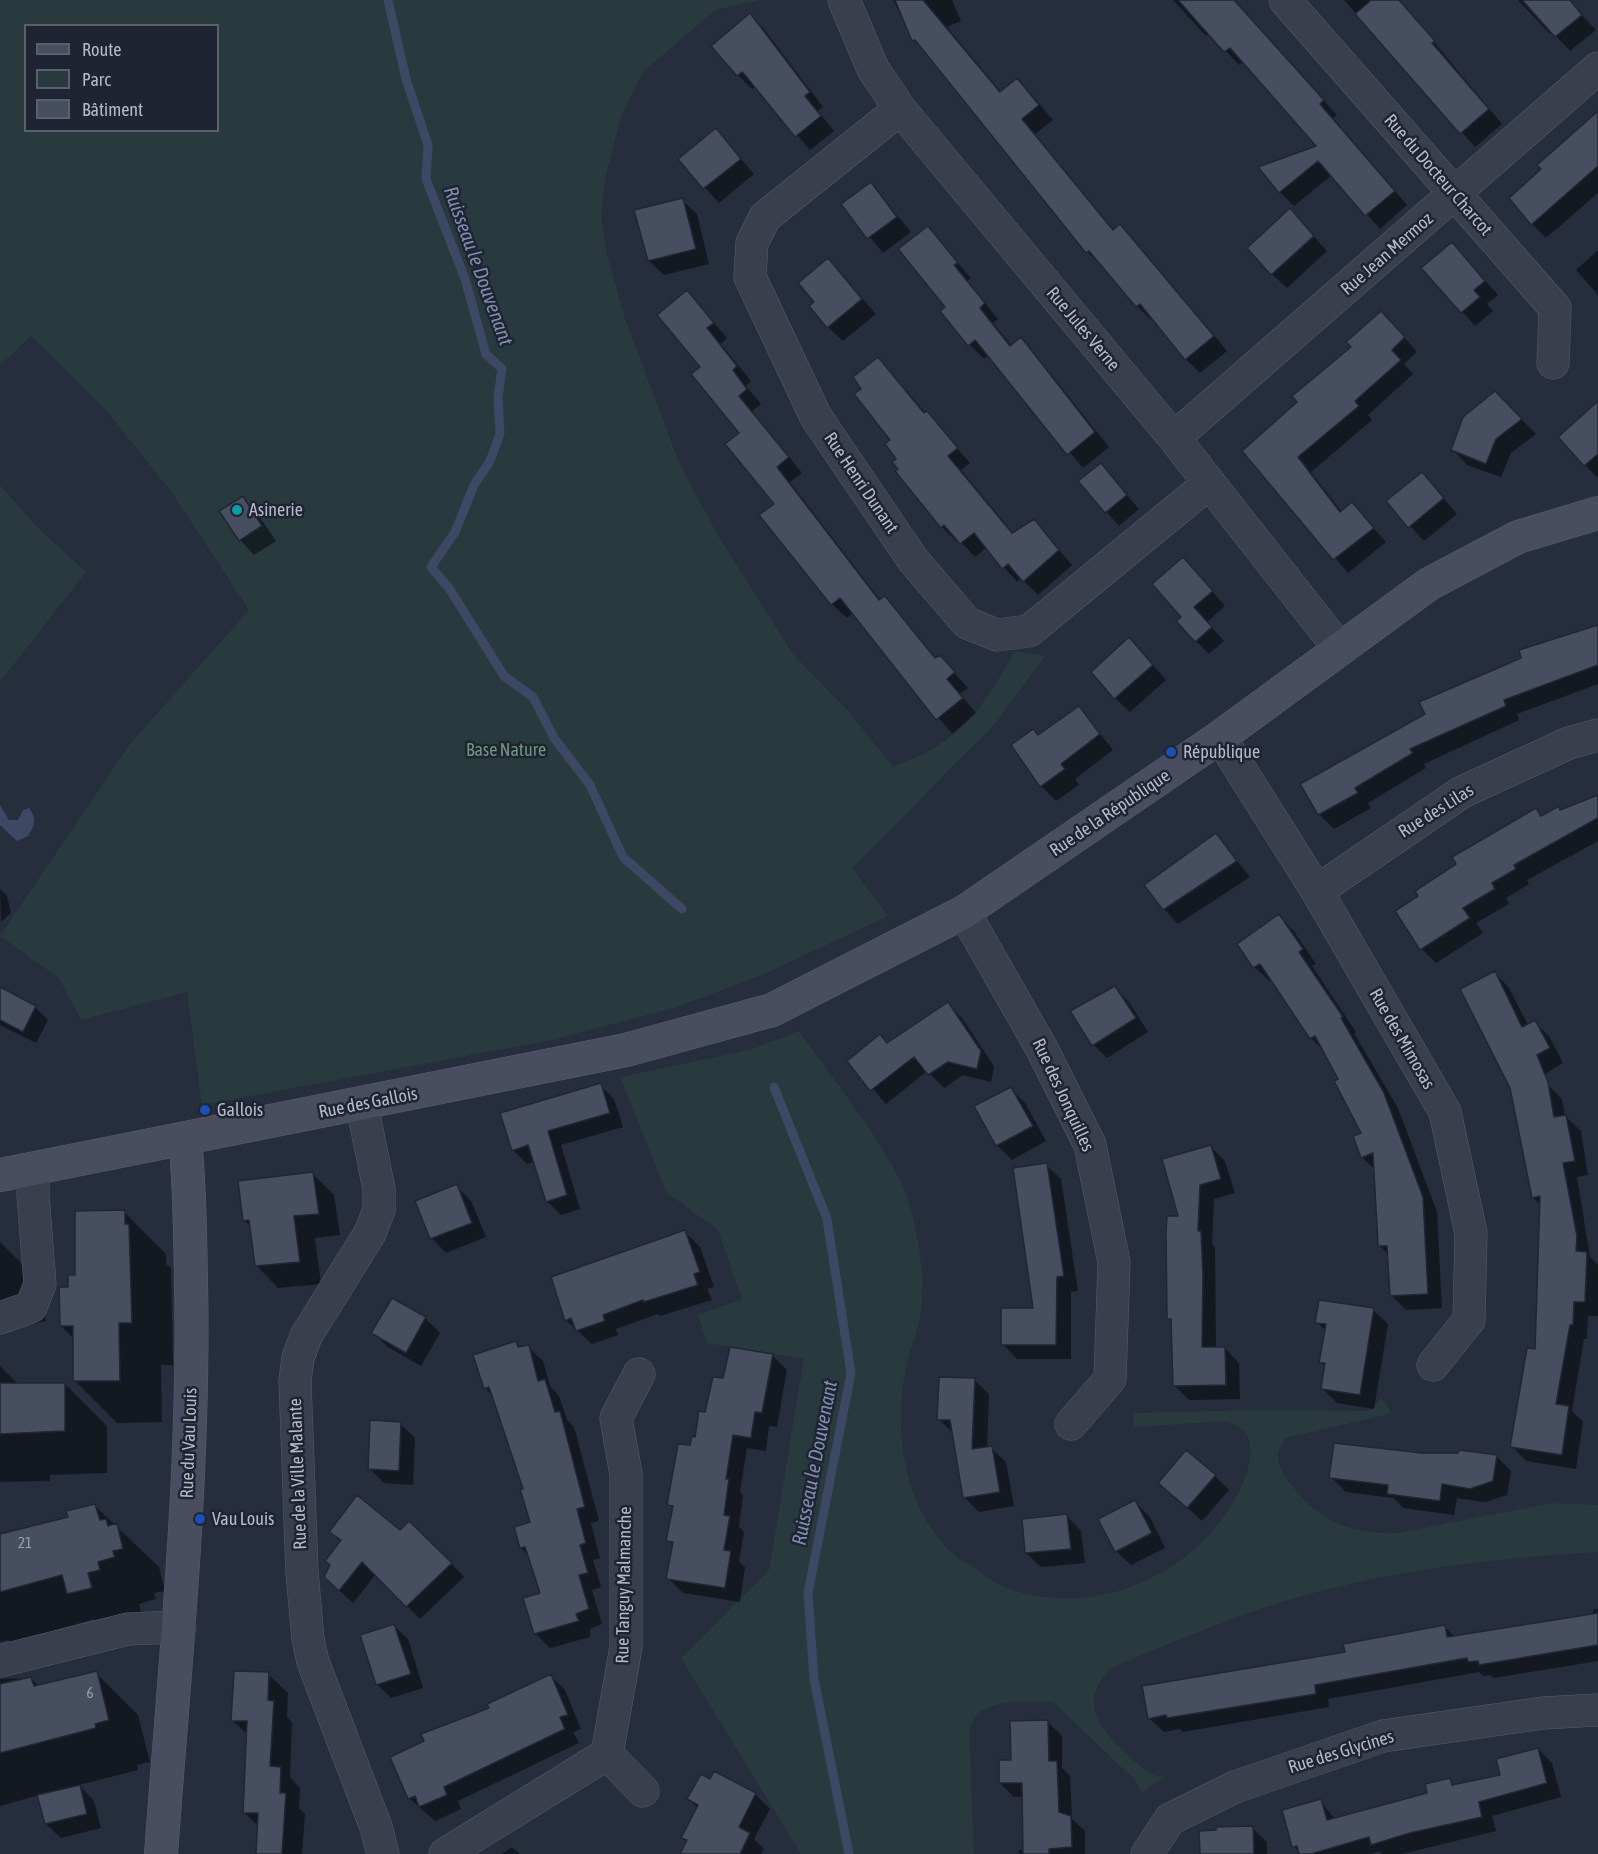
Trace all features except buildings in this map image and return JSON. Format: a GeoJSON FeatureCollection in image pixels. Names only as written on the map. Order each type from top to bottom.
{"type":"FeatureCollection","features":[{"type":"Feature","properties":{"kind":"main road","name":"Rue de la République"},"geometry":{"type":"LineString","coordinates":[[733,1022],[778,1007],[964,912],[1220,737],[1339,648],[1429,585],[1518,537],[1598,513]]}},
{"type":"Feature","properties":{"kind":"main road","name":"Rue des Gallois"},"geometry":{"type":"LineString","coordinates":[[0,1175],[362,1105],[626,1050],[733,1022]]}},
{"type":"Feature","properties":{"kind":"main road","name":"Rue du Vau Louis"},"geometry":{"type":"LineString","coordinates":[[161,1854],[180,1627],[191,1431],[192,1315],[185,1139]]}},
{"type":"Feature","properties":{"kind":"street","name":"Rue Jules Verne"},"geometry":{"type":"LineString","coordinates":[[844,0],[873,69],[900,109],[1174,438],[1339,648]]}},
{"type":"Feature","properties":{"kind":"street","name":"Rue du Docteur Charcot"},"geometry":{"type":"LineString","coordinates":[[1285,0],[1555,308],[1553,363]]}},
{"type":"Feature","properties":{"kind":"street","name":"Rue Jean Mermoz"},"geometry":{"type":"LineString","coordinates":[[1174,438],[1598,68]]}},
{"type":"Feature","properties":{"kind":"street","name":"Rue Henri Dunant"},"geometry":{"type":"LineString","coordinates":[[900,109],[765,217],[752,243],[750,277],[816,417],[913,560],[967,623],[997,635],[1029,631],[1208,484]]}},
{"type":"Feature","properties":{"kind":"street","name":"Rue des Lilas"},"geometry":{"type":"LineString","coordinates":[[1317,891],[1462,792],[1569,743],[1598,735]]}},
{"type":"Feature","properties":{"kind":"street","name":"Rue des Mimosas"},"geometry":{"type":"LineString","coordinates":[[1220,737],[1317,891],[1445,1112],[1471,1233],[1469,1320],[1433,1365]]}},
{"type":"Feature","properties":{"kind":"street","name":"Rue des Jonquilles"},"geometry":{"type":"LineString","coordinates":[[964,912],[1042,1049],[1090,1145],[1105,1215],[1114,1262],[1110,1379],[1071,1425]]}},
{"type":"Feature","properties":{"kind":"street","name":"Rue de la Ville Malante"},"geometry":{"type":"LineString","coordinates":[[362,1105],[380,1189],[379,1210],[370,1233],[306,1336],[298,1358],[295,1381],[296,1438],[302,1572],[313,1662],[376,1827],[383,1854]]}},
{"type":"Feature","properties":{"kind":"street"},"geometry":{"type":"LineString","coordinates":[[0,1318],[31,1307],[40,1284],[33,1168]]}},
{"type":"Feature","properties":{"kind":"street","name":"Rue Tanguy Malmanche"},"geometry":{"type":"LineString","coordinates":[[607,1754],[626,1647],[626,1474],[616,1418],[639,1374]]}},
{"type":"Feature","properties":{"kind":"street"},"geometry":{"type":"LineString","coordinates":[[0,1661],[129,1629],[180,1627]]}},
{"type":"Feature","properties":{"kind":"street","name":"Rue des Glycines"},"geometry":{"type":"LineString","coordinates":[[1147,1854],[1170,1820],[1235,1786],[1383,1736],[1543,1713],[1598,1710]]}},
{"type":"Feature","properties":{"kind":"street"},"geometry":{"type":"LineString","coordinates":[[445,1854],[607,1754],[643,1791]]}},
{"type":"Feature","properties":{"kind":"green space","name":"Base Nature"},"geometry":{"type":"Polygon","coordinates":[[[0,0],[759,0],[715,10],[643,72],[622,114],[605,179],[601,215],[606,251],[625,319],[678,460],[717,534],[793,654],[848,711],[893,767],[936,746],[967,722],[991,691],[1015,651],[1045,656],[994,725],[852,868],[888,916],[762,975],[677,1007],[552,1040],[202,1105],[187,992],[81,1020],[59,978],[0,936],[130,744],[249,610],[173,494],[105,409],[31,336],[0,365],[0,0]]]}},
{"type":"Feature","properties":{"kind":"green space"},"geometry":{"type":"Polygon","coordinates":[[[0,485],[38,528],[86,572],[0,682],[0,485]]]}},
{"type":"Feature","properties":{"kind":"green space"},"geometry":{"type":"Polygon","coordinates":[[[799,1031],[868,1126],[906,1192],[917,1236],[922,1286],[920,1319],[906,1367],[902,1395],[902,1444],[906,1468],[922,1513],[934,1533],[954,1555],[990,1579],[1012,1590],[1047,1597],[1082,1598],[1116,1591],[1150,1579],[1180,1561],[1207,1538],[1229,1510],[1245,1478],[1250,1461],[1248,1436],[1245,1431],[1228,1421],[1133,1427],[1134,1413],[1261,1410],[1367,1411],[1373,1409],[1381,1398],[1392,1413],[1286,1438],[1282,1443],[1278,1458],[1283,1474],[1298,1493],[1322,1515],[1363,1531],[1398,1533],[1552,1503],[1598,1505],[1598,1552],[1470,1563],[1342,1586],[1260,1609],[1111,1668],[1101,1680],[1096,1692],[1094,1703],[1100,1724],[1140,1766],[1154,1775],[1166,1776],[1142,1793],[1136,1781],[1053,1702],[1002,1703],[990,1707],[973,1721],[969,1734],[974,1854],[801,1854],[681,1658],[769,1570],[804,1359],[707,1343],[698,1315],[742,1299],[718,1230],[666,1192],[620,1077],[750,1050],[799,1031]]]}},
{"type":"Feature","properties":{"kind":"water"},"geometry":{"type":"Polygon","coordinates":[[[0,805],[9,820],[18,820],[23,810],[29,808],[34,822],[28,836],[17,841],[0,825],[0,805]]]}},
{"type":"Feature","properties":{"kind":"waterway","name":"Ruisseau le Douvenant"},"geometry":{"type":"LineString","coordinates":[[388,0],[406,79],[428,145],[426,179],[465,279],[486,354],[502,369],[498,397],[500,434],[490,461],[474,485],[455,532],[431,567],[449,588],[504,676],[533,697],[554,738],[590,785],[623,857],[682,909]]}},
{"type":"Feature","properties":{"kind":"waterway","name":"Ruisseau le Douvenant"},"geometry":{"type":"LineString","coordinates":[[774,1087],[827,1219],[851,1373],[808,1593],[814,1679],[849,1854]]}},
{"type":"Feature","properties":{"kind":"place","name":"Asinerie"},"geometry":{"type":"Point","coordinates":[237,510]}},
{"type":"Feature","properties":{"kind":"place","name":"République"},"geometry":{"type":"Point","coordinates":[1171,752]}},
{"type":"Feature","properties":{"kind":"place","name":"Gallois"},"geometry":{"type":"Point","coordinates":[205,1110]}},
{"type":"Feature","properties":{"kind":"place","name":"Vau Louis"},"geometry":{"type":"Point","coordinates":[200,1519]}}]}
